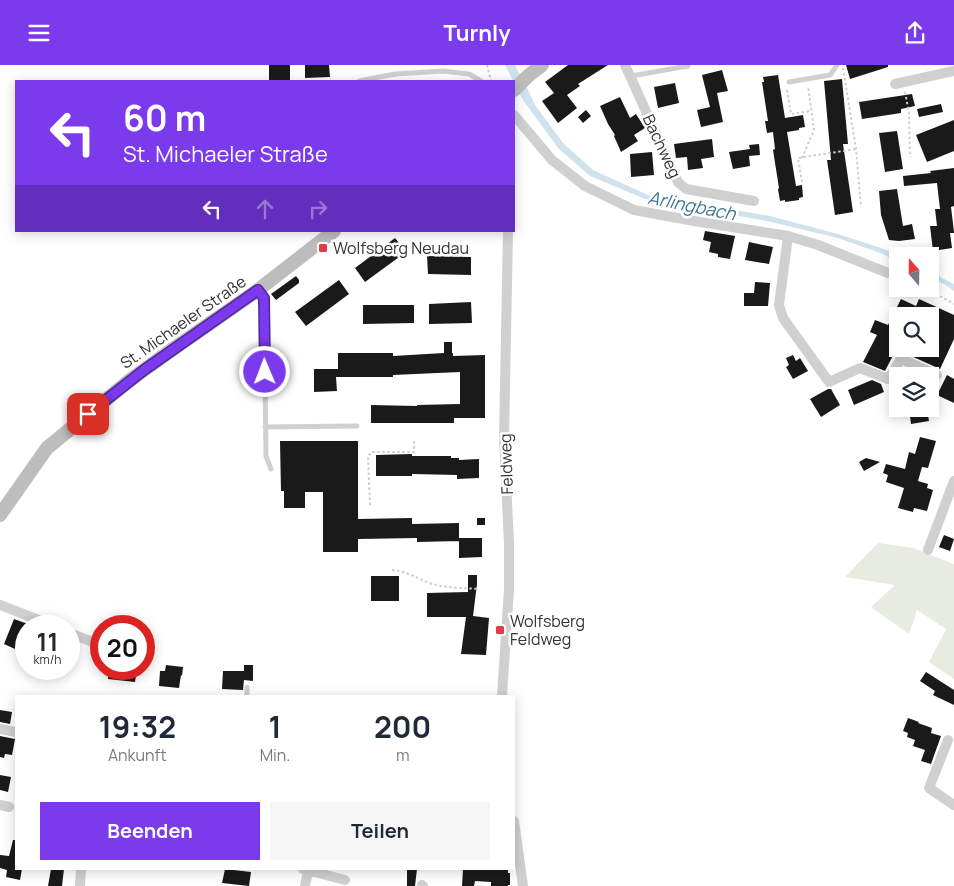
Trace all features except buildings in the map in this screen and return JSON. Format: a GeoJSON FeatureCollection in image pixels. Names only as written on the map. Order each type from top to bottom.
{"type":"FeatureCollection","features":[{"type":"Feature","properties":{"kind":"main road"},"geometry":{"type":"LineString","coordinates":[[515,89],[542,65]]}},
{"type":"Feature","properties":{"kind":"main road","name":"St. Michaeler Straße"},"geometry":{"type":"LineString","coordinates":[[0,515],[47,448],[130,381],[258,290],[333,232]]}},
{"type":"Feature","properties":{"kind":"street","name":"Bachweg"},"geometry":{"type":"LineString","coordinates":[[625,65],[678,182],[686,189],[754,201]]}},
{"type":"Feature","properties":{"kind":"street"},"geometry":{"type":"LineString","coordinates":[[899,83],[954,71]]}},
{"type":"Feature","properties":{"kind":"street"},"geometry":{"type":"LineString","coordinates":[[515,116],[552,159],[585,186],[634,209],[788,236],[818,245],[888,273]]}},
{"type":"Feature","properties":{"kind":"street","name":"Feldweg"},"geometry":{"type":"LineString","coordinates":[[502,695],[510,589],[504,437],[508,232]]}},
{"type":"Feature","properties":{"kind":"street"},"geometry":{"type":"LineString","coordinates":[[788,236],[779,305],[783,317],[829,381],[860,368],[888,379],[889,377]]}},
{"type":"Feature","properties":{"kind":"street"},"geometry":{"type":"LineString","coordinates":[[896,367],[901,359],[919,367]]}},
{"type":"Feature","properties":{"kind":"street"},"geometry":{"type":"LineString","coordinates":[[928,550],[954,481]]}},
{"type":"Feature","properties":{"kind":"street"},"geometry":{"type":"LineString","coordinates":[[0,605],[26,615]]}},
{"type":"Feature","properties":{"kind":"street"},"geometry":{"type":"LineString","coordinates":[[0,729],[15,731]]}},
{"type":"Feature","properties":{"kind":"street"},"geometry":{"type":"LineString","coordinates":[[948,740],[929,788],[954,805]]}},
{"type":"Feature","properties":{"kind":"street"},"geometry":{"type":"LineString","coordinates":[[515,828],[523,886]]}},
{"type":"Feature","properties":{"kind":"street"},"geometry":{"type":"LineString","coordinates":[[80,886],[81,870]]}},
{"type":"Feature","properties":{"kind":"street"},"geometry":{"type":"LineString","coordinates":[[305,886],[305,870],[345,880]]}},
{"type":"Feature","properties":{"kind":"lane"},"geometry":{"type":"LineString","coordinates":[[789,81],[830,75],[837,65]]}},
{"type":"Feature","properties":{"kind":"lane"},"geometry":{"type":"LineString","coordinates":[[631,77],[688,67]]}},
{"type":"Feature","properties":{"kind":"lane"},"geometry":{"type":"LineString","coordinates":[[363,80],[395,74],[443,71],[469,73],[480,80]]}},
{"type":"Feature","properties":{"kind":"lane"},"geometry":{"type":"LineString","coordinates":[[258,290],[264,298],[266,456],[271,469]]}},
{"type":"Feature","properties":{"kind":"lane"},"geometry":{"type":"LineString","coordinates":[[265,427],[357,426]]}},
{"type":"Feature","properties":{"kind":"lane"},"geometry":{"type":"LineString","coordinates":[[246,687],[247,695]]}},
{"type":"Feature","properties":{"kind":"path"},"geometry":{"type":"LineString","coordinates":[[487,65],[490,80]]}},
{"type":"Feature","properties":{"kind":"path"},"geometry":{"type":"LineString","coordinates":[[843,65],[856,149],[861,207]]}},
{"type":"Feature","properties":{"kind":"path"},"geometry":{"type":"LineString","coordinates":[[802,182],[798,158],[802,157],[814,130],[806,79]]}},
{"type":"Feature","properties":{"kind":"path"},"geometry":{"type":"LineString","coordinates":[[789,81],[786,88],[791,114],[811,111]]}},
{"type":"Feature","properties":{"kind":"path"},"geometry":{"type":"LineString","coordinates":[[899,83],[909,113],[910,157]]}},
{"type":"Feature","properties":{"kind":"path"},"geometry":{"type":"LineString","coordinates":[[802,157],[856,149]]}},
{"type":"Feature","properties":{"kind":"path"},"geometry":{"type":"LineString","coordinates":[[939,296],[954,304]]}},
{"type":"Feature","properties":{"kind":"path"},"geometry":{"type":"LineString","coordinates":[[370,505],[368,456],[372,452],[414,452],[414,439]]}},
{"type":"Feature","properties":{"kind":"path"},"geometry":{"type":"LineString","coordinates":[[392,570],[401,571],[432,584],[479,589]]}},
{"type":"Feature","properties":{"kind":"shaded area"},"geometry":{"type":"Polygon","coordinates":[[[878,543],[913,548],[954,564],[954,679],[929,662],[946,629],[917,610],[909,634],[871,607],[895,585],[845,577],[878,543]]]}},
{"type":"Feature","properties":{"kind":"water","name":"Arlingbach"},"geometry":{"type":"Polygon","coordinates":[[[505,65],[515,65],[535,105],[563,143],[593,170],[648,195],[770,216],[838,234],[884,249],[889,251],[889,257],[838,238],[767,221],[691,210],[645,199],[590,176],[558,148],[523,100],[515,84],[515,80],[513,80],[505,65]]]}},
{"type":"Feature","properties":{"kind":"water"},"geometry":{"type":"Polygon","coordinates":[[[939,276],[954,284],[954,291],[939,282],[939,276]]]}},
{"type":"Feature","properties":{"kind":"place","name":"Wolfsberg Neudau"},"geometry":{"type":"Point","coordinates":[323,248]}},
{"type":"Feature","properties":{"kind":"place","name":"Wolfsberg Feldweg"},"geometry":{"type":"Point","coordinates":[500,630]}},
{"type":"Feature","properties":{"kind":"route"},"geometry":{"type":"LineString","coordinates":[[88,414],[144,370],[258,290],[264,298],[265,372]]}}]}
